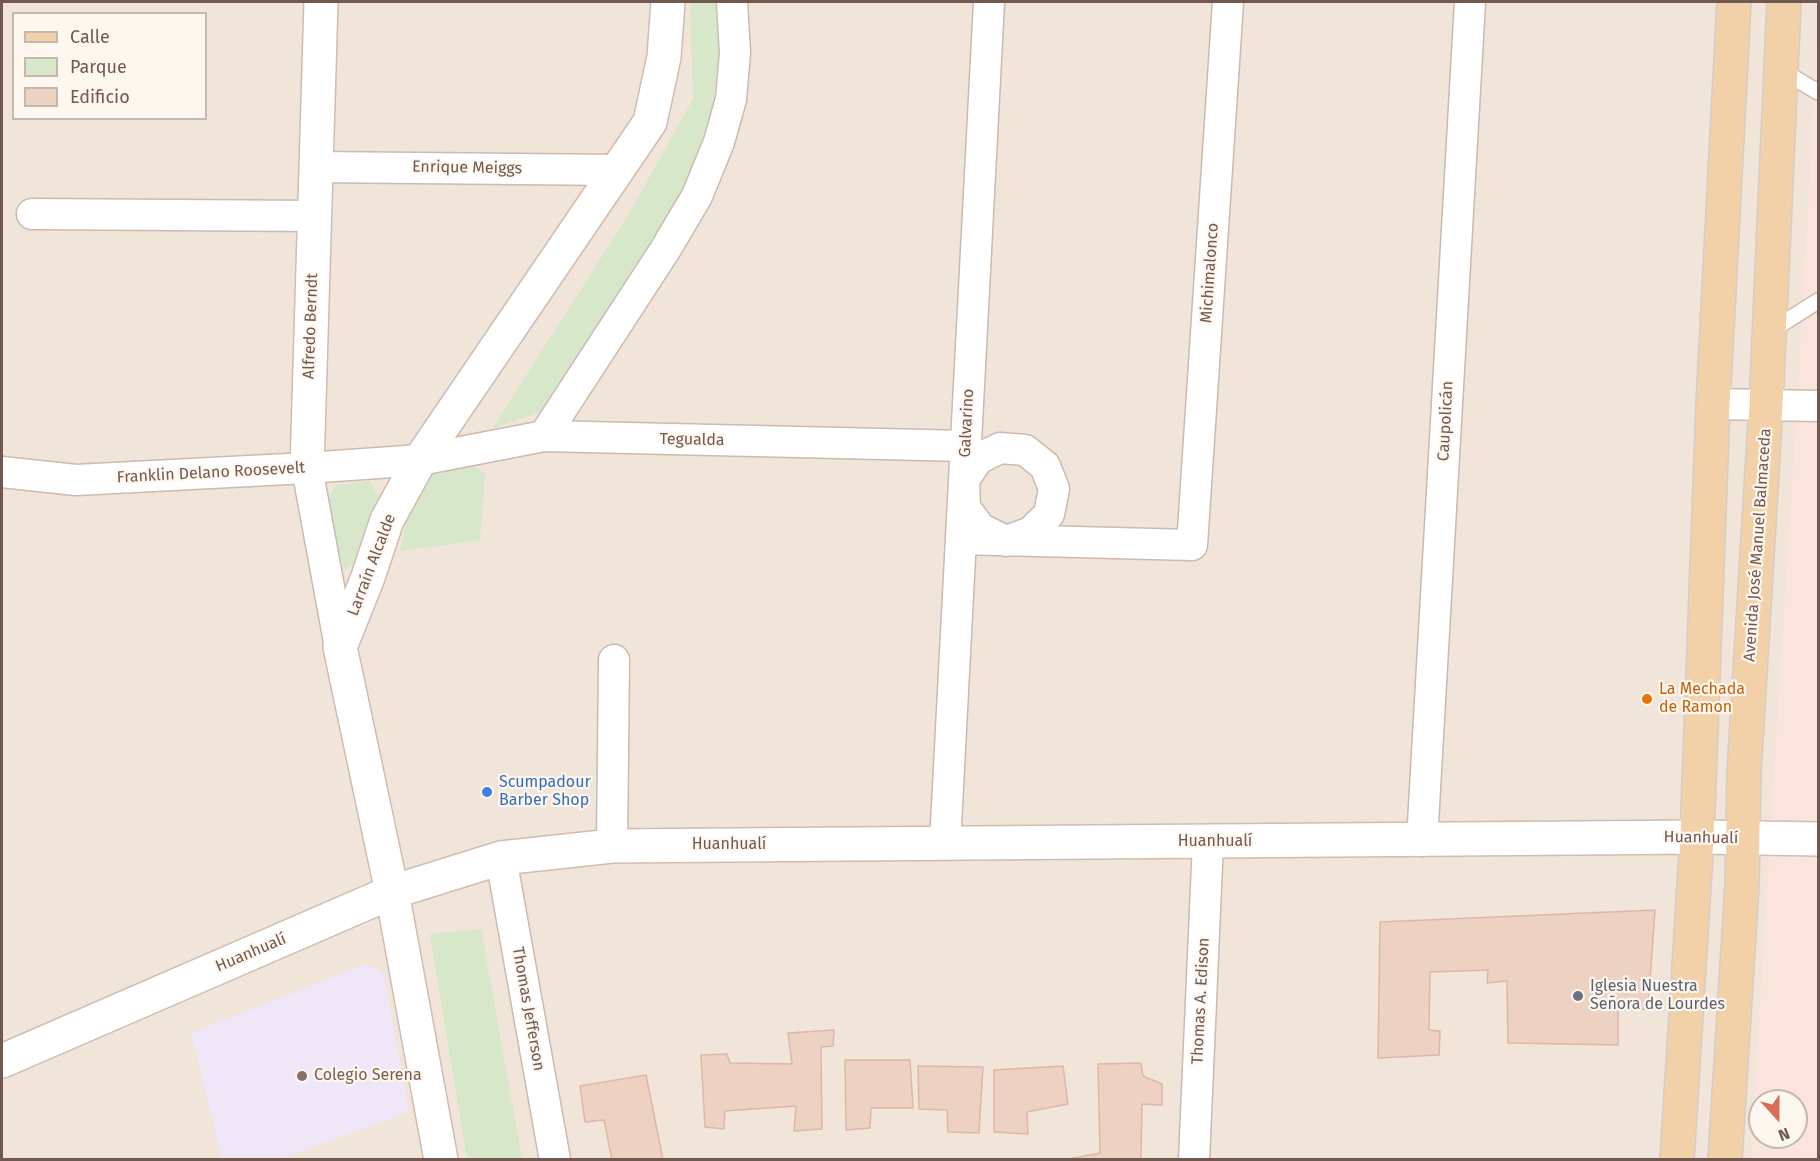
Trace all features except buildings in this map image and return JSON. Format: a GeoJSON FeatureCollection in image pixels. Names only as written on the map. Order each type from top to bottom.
{"type":"FeatureCollection","features":[{"type":"Feature","properties":{"kind":"main road","name":"Alfredo Berndt"},"geometry":{"type":"LineString","coordinates":[[307,468],[321,2]]}},
{"type":"Feature","properties":{"kind":"main road","name":"Larraín Alcalde"},"geometry":{"type":"LineString","coordinates":[[340,647],[368,577],[387,520],[420,460],[650,122],[663,57],[668,2]]}},
{"type":"Feature","properties":{"kind":"main road"},"geometry":{"type":"LineString","coordinates":[[1677,1160],[1697,837],[1713,404],[1734,2]]}},
{"type":"Feature","properties":{"kind":"main road","name":"Avenida José Manuel Balmaceda"},"geometry":{"type":"LineString","coordinates":[[1725,1160],[1745,839],[1744,772],[1766,405],[1784,2]]}},
{"type":"Feature","properties":{"kind":"main road"},"geometry":{"type":"LineString","coordinates":[[340,647],[392,892],[441,1160]]}},
{"type":"Feature","properties":{"kind":"main road","name":"Huanhualí"},"geometry":{"type":"LineString","coordinates":[[2,1061],[392,892],[501,858],[612,846],[1697,837],[1818,839]]}},
{"type":"Feature","properties":{"kind":"street"},"geometry":{"type":"LineString","coordinates":[[544,436],[665,250],[697,196],[719,142],[731,99],[735,53],[732,2]]}},
{"type":"Feature","properties":{"kind":"street","name":"Galvarino"},"geometry":{"type":"LineString","coordinates":[[945,844],[989,2]]}},
{"type":"Feature","properties":{"kind":"street","name":"Michimalonco"},"geometry":{"type":"LineString","coordinates":[[1006,541],[1192,545],[1228,2]]}},
{"type":"Feature","properties":{"kind":"street","name":"Caupolicán"},"geometry":{"type":"LineString","coordinates":[[1422,841],[1470,2]]}},
{"type":"Feature","properties":{"kind":"street","name":"Enrique Meiggs"},"geometry":{"type":"LineString","coordinates":[[316,167],[617,170]]}},
{"type":"Feature","properties":{"kind":"street"},"geometry":{"type":"LineString","coordinates":[[32,214],[315,216]]}},
{"type":"Feature","properties":{"kind":"street"},"geometry":{"type":"LineString","coordinates":[[1713,404],[1818,406]]}},
{"type":"Feature","properties":{"kind":"street","name":"Tegualda"},"geometry":{"type":"LineString","coordinates":[[420,460],[544,436],[966,446]]}},
{"type":"Feature","properties":{"kind":"street"},"geometry":{"type":"LineString","coordinates":[[961,539],[1006,541],[1031,532],[1049,514],[1054,489],[1046,466],[1025,450],[1000,448],[978,459],[964,480],[965,508],[981,529],[1006,541]]}},
{"type":"Feature","properties":{"kind":"street","name":"Franklin Delano Roosevelt"},"geometry":{"type":"LineString","coordinates":[[2,471],[76,480],[420,460]]}},
{"type":"Feature","properties":{"kind":"street","name":"Alfredo Berndt"},"geometry":{"type":"LineString","coordinates":[[307,468],[340,647]]}},
{"type":"Feature","properties":{"kind":"street"},"geometry":{"type":"LineString","coordinates":[[612,846],[614,660]]}},
{"type":"Feature","properties":{"kind":"street","name":"Thomas A. Edison"},"geometry":{"type":"LineString","coordinates":[[1194,1160],[1208,842]]}},
{"type":"Feature","properties":{"kind":"street","name":"Thomas Jefferson"},"geometry":{"type":"LineString","coordinates":[[501,858],[555,1160]]}},
{"type":"Feature","properties":{"kind":"lane"},"geometry":{"type":"LineString","coordinates":[[1781,70],[1818,92]]}},
{"type":"Feature","properties":{"kind":"lane"},"geometry":{"type":"LineString","coordinates":[[1769,332],[1818,301]]}},
{"type":"Feature","properties":{"kind":"shaded area"},"geometry":{"type":"Polygon","coordinates":[[[2,2],[1818,2],[1818,1159],[2,1160],[2,2]]]}},
{"type":"Feature","properties":{"kind":"shaded area"},"geometry":{"type":"Polygon","coordinates":[[[1818,27],[1818,1159],[1750,1160],[1751,1149],[1808,1149],[1808,1089],[1754,1089],[1818,27]]]}},
{"type":"Feature","properties":{"kind":"shaded area","name":"Colegio Serena"},"geometry":{"type":"Polygon","coordinates":[[[366,964],[384,974],[409,1112],[280,1159],[222,1159],[191,1033],[366,964]]]}},
{"type":"Feature","properties":{"kind":"green space"},"geometry":{"type":"Polygon","coordinates":[[[690,2],[716,2],[719,53],[711,119],[678,203],[540,412],[492,429],[629,214],[693,99],[690,2]]]}},
{"type":"Feature","properties":{"kind":"green space"},"geometry":{"type":"Polygon","coordinates":[[[473,466],[485,473],[480,540],[400,551],[409,512],[433,472],[473,466]]]}},
{"type":"Feature","properties":{"kind":"green space"},"geometry":{"type":"Polygon","coordinates":[[[369,481],[384,506],[355,565],[344,568],[323,507],[336,485],[369,481]]]}},
{"type":"Feature","properties":{"kind":"green space"},"geometry":{"type":"Polygon","coordinates":[[[481,929],[522,1159],[467,1159],[430,934],[481,929]]]}},
{"type":"Feature","properties":{"kind":"place","name":"La Mechada de Ramon"},"geometry":{"type":"Point","coordinates":[1647,699]}},
{"type":"Feature","properties":{"kind":"place","name":"Scumpadour Barber Shop"},"geometry":{"type":"Point","coordinates":[487,792]}},
{"type":"Feature","properties":{"kind":"place","name":"Iglesia Nuestra Señora de Lourdes"},"geometry":{"type":"Point","coordinates":[1578,996]}},
{"type":"Feature","properties":{"kind":"place","name":"Colegio Serena"},"geometry":{"type":"Point","coordinates":[302,1076]}}]}
